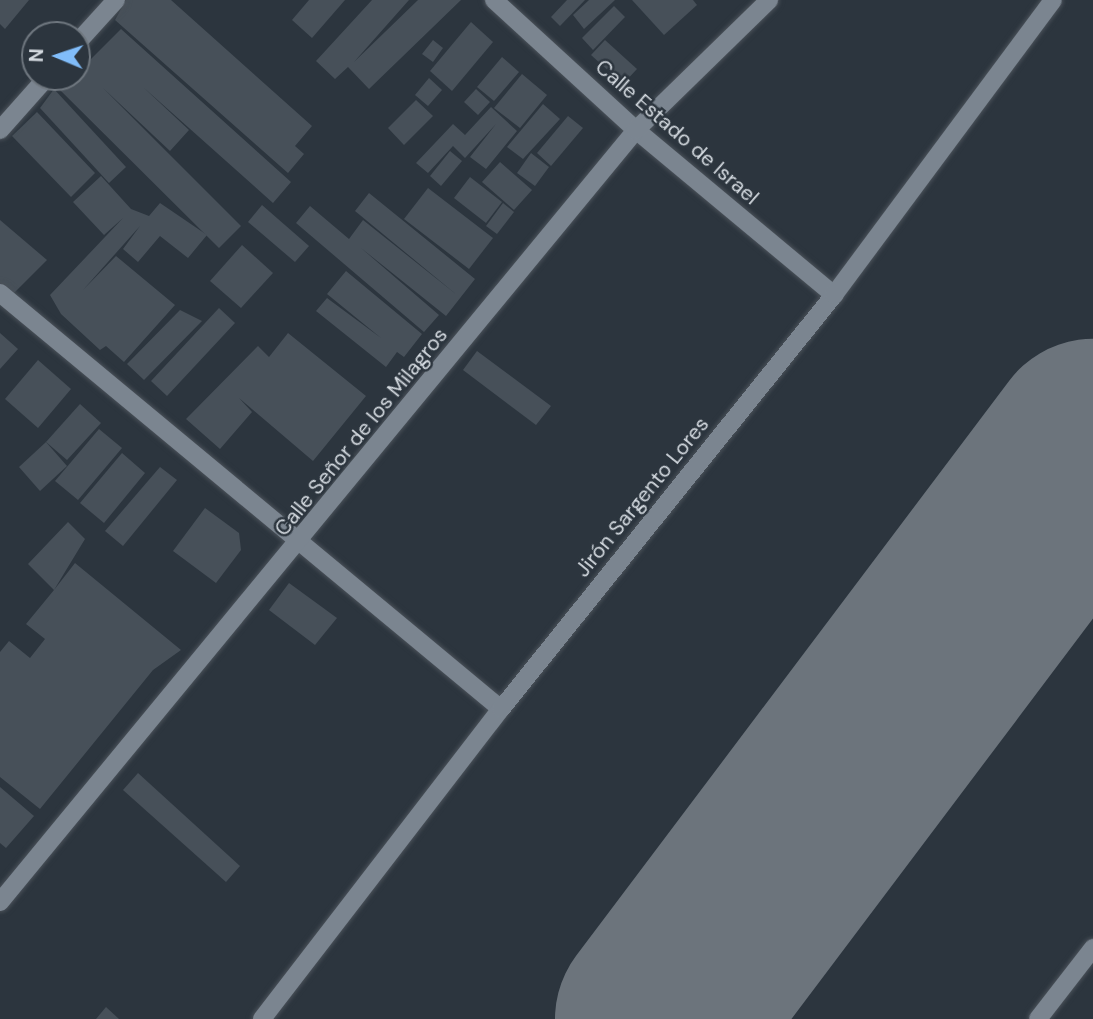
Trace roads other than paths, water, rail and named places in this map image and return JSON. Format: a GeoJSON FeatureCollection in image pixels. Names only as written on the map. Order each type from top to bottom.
{"type":"FeatureCollection","features":[{"type":"Feature","properties":{"kind":"street"},"geometry":{"type":"LineString","coordinates":[[91,28],[116,0]]}},
{"type":"Feature","properties":{"kind":"street","name":"Calle Estado de Israel"},"geometry":{"type":"LineString","coordinates":[[494,0],[636,130],[835,295]]}},
{"type":"Feature","properties":{"kind":"street","name":"Calle Señor de los Milagros"},"geometry":{"type":"LineString","coordinates":[[0,902],[298,545],[636,130],[769,0]]}},
{"type":"Feature","properties":{"kind":"street","name":"Jirón Sargento Lores"},"geometry":{"type":"LineString","coordinates":[[262,1019],[501,709],[835,295],[1053,0]]}},
{"type":"Feature","properties":{"kind":"street"},"geometry":{"type":"LineString","coordinates":[[0,130],[35,91]]}},
{"type":"Feature","properties":{"kind":"street"},"geometry":{"type":"LineString","coordinates":[[0,293],[298,545],[501,709]]}},
{"type":"Feature","properties":{"kind":"street"},"geometry":{"type":"LineString","coordinates":[[1038,1019],[1093,948]]}}]}
